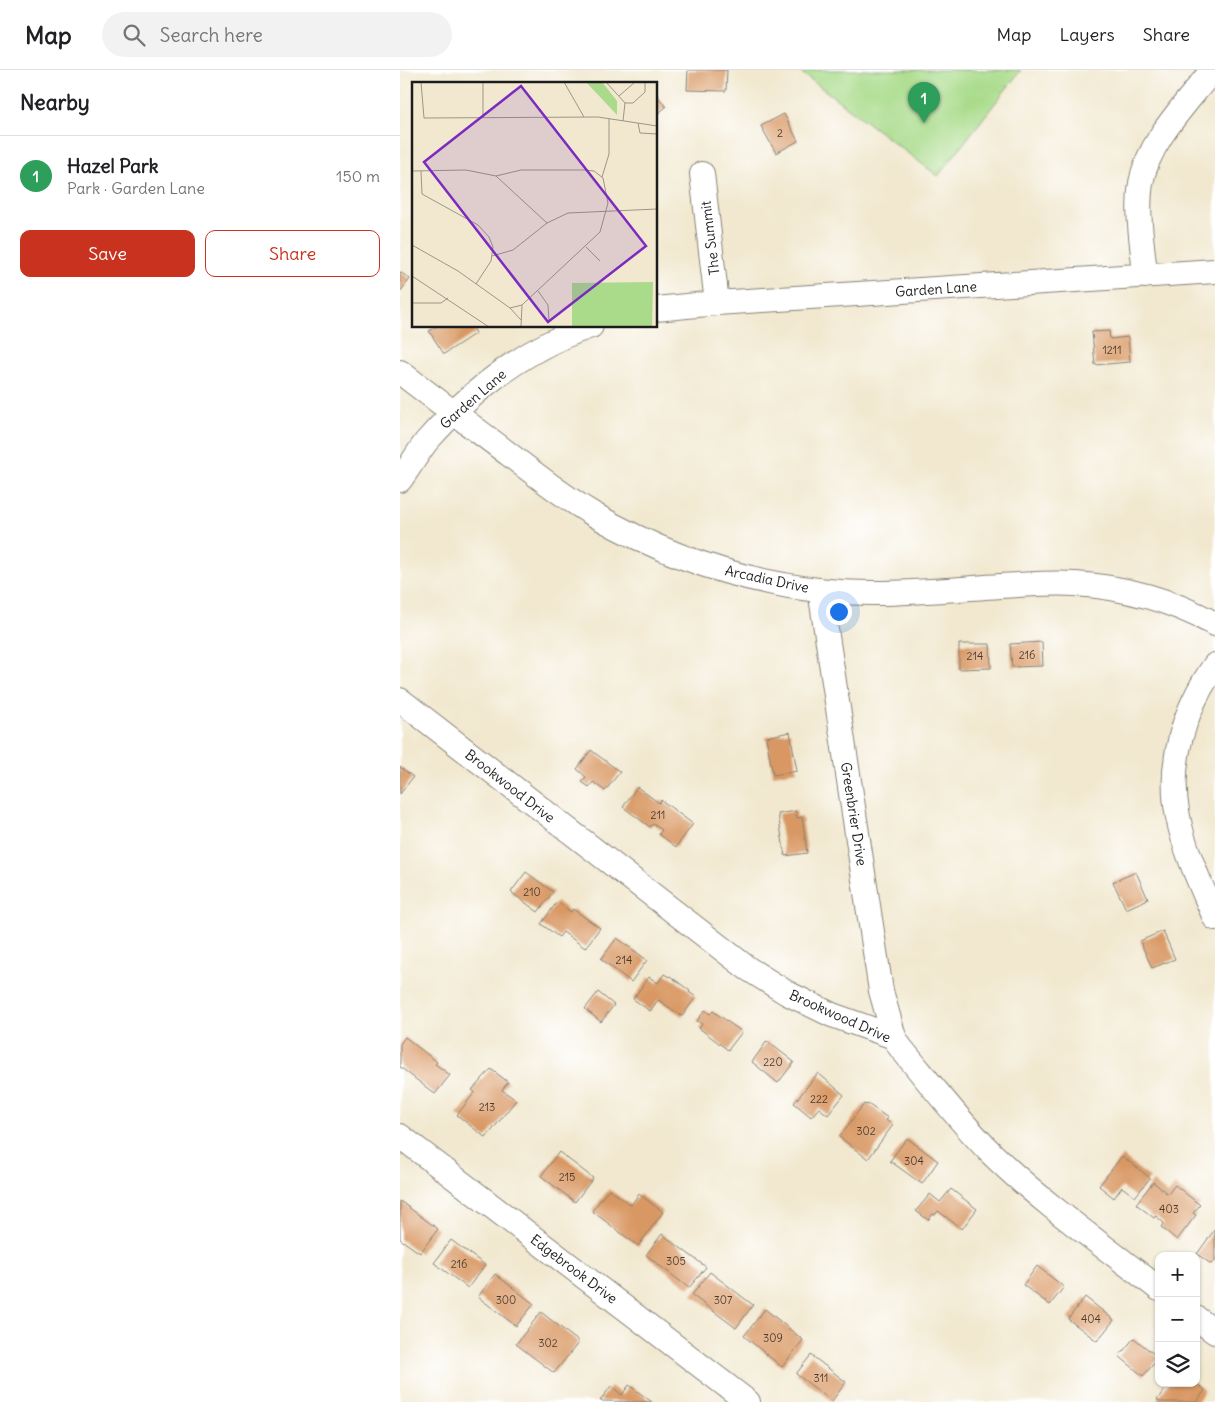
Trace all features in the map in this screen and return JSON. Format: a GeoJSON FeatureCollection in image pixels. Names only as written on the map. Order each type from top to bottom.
{"type":"FeatureCollection","features":[{"type":"Feature","properties":{"kind":"street"},"geometry":{"type":"LineString","coordinates":[[1145,276],[1140,210],[1141,184],[1147,162],[1159,139],[1210,73]]}},
{"type":"Feature","properties":{"kind":"street","name":"The Summit"},"geometry":{"type":"LineString","coordinates":[[702,174],[717,303]]}},
{"type":"Feature","properties":{"kind":"street","name":"Garden Lane"},"geometry":{"type":"LineString","coordinates":[[658,309],[717,303],[1215,271]]}},
{"type":"Feature","properties":{"kind":"street","name":"Garden Lane"},"geometry":{"type":"LineString","coordinates":[[400,480],[425,444],[454,412],[479,390],[513,365],[548,344],[585,328]]}},
{"type":"Feature","properties":{"kind":"street","name":"Arcadia Drive"},"geometry":{"type":"LineString","coordinates":[[400,372],[536,476],[590,513],[626,532],[678,555],[738,575],[789,586],[844,592],[916,592],[1035,584],[1074,584],[1105,587],[1136,593],[1166,602],[1215,624]]}},
{"type":"Feature","properties":{"kind":"street","name":"Greenbrier Drive"},"geometry":{"type":"LineString","coordinates":[[820,590],[881,991],[894,1037]]}},
{"type":"Feature","properties":{"kind":"street"},"geometry":{"type":"LineString","coordinates":[[1215,665],[1202,683],[1186,717],[1178,750],[1175,782],[1178,816],[1188,853],[1215,918]]}},
{"type":"Feature","properties":{"kind":"street","name":"Brookwood Drive"},"geometry":{"type":"LineString","coordinates":[[400,700],[746,968],[787,993],[832,1015],[894,1037],[943,1100],[992,1154],[1029,1188],[1155,1285]]}},
{"type":"Feature","properties":{"kind":"street","name":"Edgebrook Drive"},"geometry":{"type":"LineString","coordinates":[[400,1136],[733,1397]]}},
{"type":"Feature","properties":{"kind":"street"},"geometry":{"type":"LineString","coordinates":[[1200,1321],[1215,1332]]}},
{"type":"Feature","properties":{"kind":"green space"},"geometry":{"type":"Polygon","coordinates":[[[798,70],[1021,70],[938,176],[798,70]]]}},
{"type":"Feature","properties":{"kind":"building"},"geometry":{"type":"Polygon","coordinates":[[[688,70],[727,70],[726,91],[687,90],[688,70]]]}},
{"type":"Feature","properties":{"kind":"building"},"geometry":{"type":"Polygon","coordinates":[[[658,97],[666,107],[658,113],[658,97]]]}},
{"type":"Feature","properties":{"kind":"building"},"geometry":{"type":"Polygon","coordinates":[[[784,114],[798,141],[776,153],[761,126],[784,114]]]}},
{"type":"Feature","properties":{"kind":"building"},"geometry":{"type":"Polygon","coordinates":[[[400,272],[410,279],[400,292],[400,272]]]}},
{"type":"Feature","properties":{"kind":"building"},"geometry":{"type":"Polygon","coordinates":[[[434,328],[473,328],[476,333],[444,354],[429,331],[434,328]]]}},
{"type":"Feature","properties":{"kind":"building"},"geometry":{"type":"Polygon","coordinates":[[[1109,331],[1110,339],[1128,337],[1130,362],[1095,365],[1092,332],[1109,331]]]}},
{"type":"Feature","properties":{"kind":"building"},"geometry":{"type":"Polygon","coordinates":[[[1042,642],[1043,666],[1012,667],[1010,644],[1042,642]]]}},
{"type":"Feature","properties":{"kind":"building"},"geometry":{"type":"Polygon","coordinates":[[[959,644],[990,644],[991,668],[959,669],[959,644]]]}},
{"type":"Feature","properties":{"kind":"building"},"geometry":{"type":"Polygon","coordinates":[[[790,732],[797,771],[773,775],[766,737],[790,732]]]}},
{"type":"Feature","properties":{"kind":"building"},"geometry":{"type":"Polygon","coordinates":[[[591,750],[620,772],[605,791],[593,782],[589,787],[582,782],[586,777],[577,769],[591,750]]]}},
{"type":"Feature","properties":{"kind":"building"},"geometry":{"type":"Polygon","coordinates":[[[400,767],[413,777],[400,794],[400,767]]]}},
{"type":"Feature","properties":{"kind":"building"},"geometry":{"type":"Polygon","coordinates":[[[637,787],[659,803],[661,800],[693,824],[676,847],[659,834],[662,830],[653,824],[650,827],[623,807],[637,787]]]}},
{"type":"Feature","properties":{"kind":"building"},"geometry":{"type":"Polygon","coordinates":[[[796,811],[797,818],[802,817],[807,853],[785,856],[778,814],[796,811]]]}},
{"type":"Feature","properties":{"kind":"building"},"geometry":{"type":"Polygon","coordinates":[[[526,872],[553,892],[538,912],[511,892],[526,872]]]}},
{"type":"Feature","properties":{"kind":"building"},"geometry":{"type":"Polygon","coordinates":[[[1136,872],[1148,899],[1126,909],[1113,882],[1136,872]]]}},
{"type":"Feature","properties":{"kind":"building"},"geometry":{"type":"Polygon","coordinates":[[[557,902],[571,912],[573,909],[600,928],[585,948],[563,932],[559,937],[541,924],[557,902]]]}},
{"type":"Feature","properties":{"kind":"building"},"geometry":{"type":"Polygon","coordinates":[[[1163,931],[1175,959],[1152,968],[1140,941],[1163,931]]]}},
{"type":"Feature","properties":{"kind":"building"},"geometry":{"type":"Polygon","coordinates":[[[617,938],[647,960],[631,982],[601,959],[617,938]]]}},
{"type":"Feature","properties":{"kind":"building"},"geometry":{"type":"Polygon","coordinates":[[[664,974],[670,976],[696,997],[682,1016],[658,1000],[650,1011],[633,999],[649,977],[658,983],[664,974]]]}},
{"type":"Feature","properties":{"kind":"building"},"geometry":{"type":"Polygon","coordinates":[[[598,992],[614,1005],[601,1022],[585,1009],[598,992]]]}},
{"type":"Feature","properties":{"kind":"building"},"geometry":{"type":"Polygon","coordinates":[[[705,1010],[710,1014],[713,1011],[742,1032],[728,1050],[699,1028],[702,1024],[697,1021],[705,1010]]]}},
{"type":"Feature","properties":{"kind":"building"},"geometry":{"type":"Polygon","coordinates":[[[405,1037],[437,1062],[435,1064],[450,1075],[435,1094],[400,1067],[400,1044],[405,1037]]]}},
{"type":"Feature","properties":{"kind":"building"},"geometry":{"type":"Polygon","coordinates":[[[767,1041],[794,1062],[778,1083],[752,1062],[767,1041]]]}},
{"type":"Feature","properties":{"kind":"building"},"geometry":{"type":"Polygon","coordinates":[[[491,1069],[508,1082],[502,1090],[516,1100],[486,1138],[457,1115],[475,1092],[472,1090],[491,1069]]]}},
{"type":"Feature","properties":{"kind":"building"},"geometry":{"type":"Polygon","coordinates":[[[818,1073],[844,1095],[828,1115],[819,1108],[811,1117],[794,1103],[818,1073]]]}},
{"type":"Feature","properties":{"kind":"building"},"geometry":{"type":"Polygon","coordinates":[[[864,1104],[868,1104],[888,1118],[886,1120],[893,1125],[868,1159],[839,1137],[864,1104]]]}},
{"type":"Feature","properties":{"kind":"building"},"geometry":{"type":"Polygon","coordinates":[[[907,1138],[938,1161],[922,1184],[890,1161],[907,1138]]]}},
{"type":"Feature","properties":{"kind":"building"},"geometry":{"type":"Polygon","coordinates":[[[559,1152],[593,1178],[575,1202],[541,1176],[559,1152]]]}},
{"type":"Feature","properties":{"kind":"building"},"geometry":{"type":"Polygon","coordinates":[[[1122,1156],[1150,1178],[1135,1197],[1122,1187],[1114,1198],[1099,1186],[1122,1156]]]}},
{"type":"Feature","properties":{"kind":"building"},"geometry":{"type":"Polygon","coordinates":[[[1153,1182],[1168,1194],[1175,1185],[1200,1205],[1193,1213],[1196,1215],[1177,1240],[1161,1227],[1164,1223],[1136,1204],[1153,1182]]]}},
{"type":"Feature","properties":{"kind":"building"},"geometry":{"type":"Polygon","coordinates":[[[609,1189],[631,1205],[639,1194],[663,1212],[638,1246],[592,1211],[609,1189]]]}},
{"type":"Feature","properties":{"kind":"building"},"geometry":{"type":"Polygon","coordinates":[[[951,1189],[977,1209],[962,1229],[938,1211],[928,1220],[916,1211],[930,1194],[940,1202],[951,1189]]]}},
{"type":"Feature","properties":{"kind":"building"},"geometry":{"type":"Polygon","coordinates":[[[400,1201],[438,1229],[420,1253],[400,1239],[400,1201]]]}},
{"type":"Feature","properties":{"kind":"building"},"geometry":{"type":"Polygon","coordinates":[[[1215,1229],[1215,1261],[1211,1264],[1200,1256],[1198,1252],[1215,1229]]]}},
{"type":"Feature","properties":{"kind":"building"},"geometry":{"type":"Polygon","coordinates":[[[662,1234],[706,1267],[689,1288],[646,1255],[662,1234]]]}},
{"type":"Feature","properties":{"kind":"building"},"geometry":{"type":"Polygon","coordinates":[[[451,1240],[485,1265],[468,1288],[434,1263],[451,1240]]]}},
{"type":"Feature","properties":{"kind":"building"},"geometry":{"type":"Polygon","coordinates":[[[1037,1266],[1064,1287],[1050,1305],[1023,1285],[1037,1266]]]}},
{"type":"Feature","properties":{"kind":"building"},"geometry":{"type":"Polygon","coordinates":[[[710,1272],[753,1305],[736,1328],[692,1295],[710,1272]]]}},
{"type":"Feature","properties":{"kind":"building"},"geometry":{"type":"Polygon","coordinates":[[[495,1274],[534,1304],[516,1326],[478,1297],[495,1274]]]}},
{"type":"Feature","properties":{"kind":"building"},"geometry":{"type":"Polygon","coordinates":[[[1085,1297],[1114,1320],[1097,1341],[1068,1319],[1085,1297]]]}},
{"type":"Feature","properties":{"kind":"building"},"geometry":{"type":"Polygon","coordinates":[[[765,1309],[803,1340],[782,1367],[744,1336],[765,1309]]]}},
{"type":"Feature","properties":{"kind":"building"},"geometry":{"type":"Polygon","coordinates":[[[541,1312],[579,1342],[554,1373],[516,1344],[541,1312]]]}},
{"type":"Feature","properties":{"kind":"building"},"geometry":{"type":"Polygon","coordinates":[[[1134,1338],[1155,1355],[1155,1362],[1143,1376],[1119,1356],[1134,1338]]]}},
{"type":"Feature","properties":{"kind":"building"},"geometry":{"type":"Polygon","coordinates":[[[811,1355],[846,1382],[832,1401],[796,1374],[811,1355]]]}},
{"type":"Feature","properties":{"kind":"building"},"geometry":{"type":"Polygon","coordinates":[[[629,1385],[652,1402],[600,1401],[611,1386],[622,1395],[629,1385]]]}},
{"type":"Feature","properties":{"kind":"building"},"geometry":{"type":"Polygon","coordinates":[[[1200,1386],[1205,1390],[1197,1402],[1160,1402],[1157,1400],[1166,1387],[1200,1386]]]}},
{"type":"Feature","properties":{"kind":"place","name":"Hazel Park"},"geometry":{"type":"Point","coordinates":[924,123]}}]}
